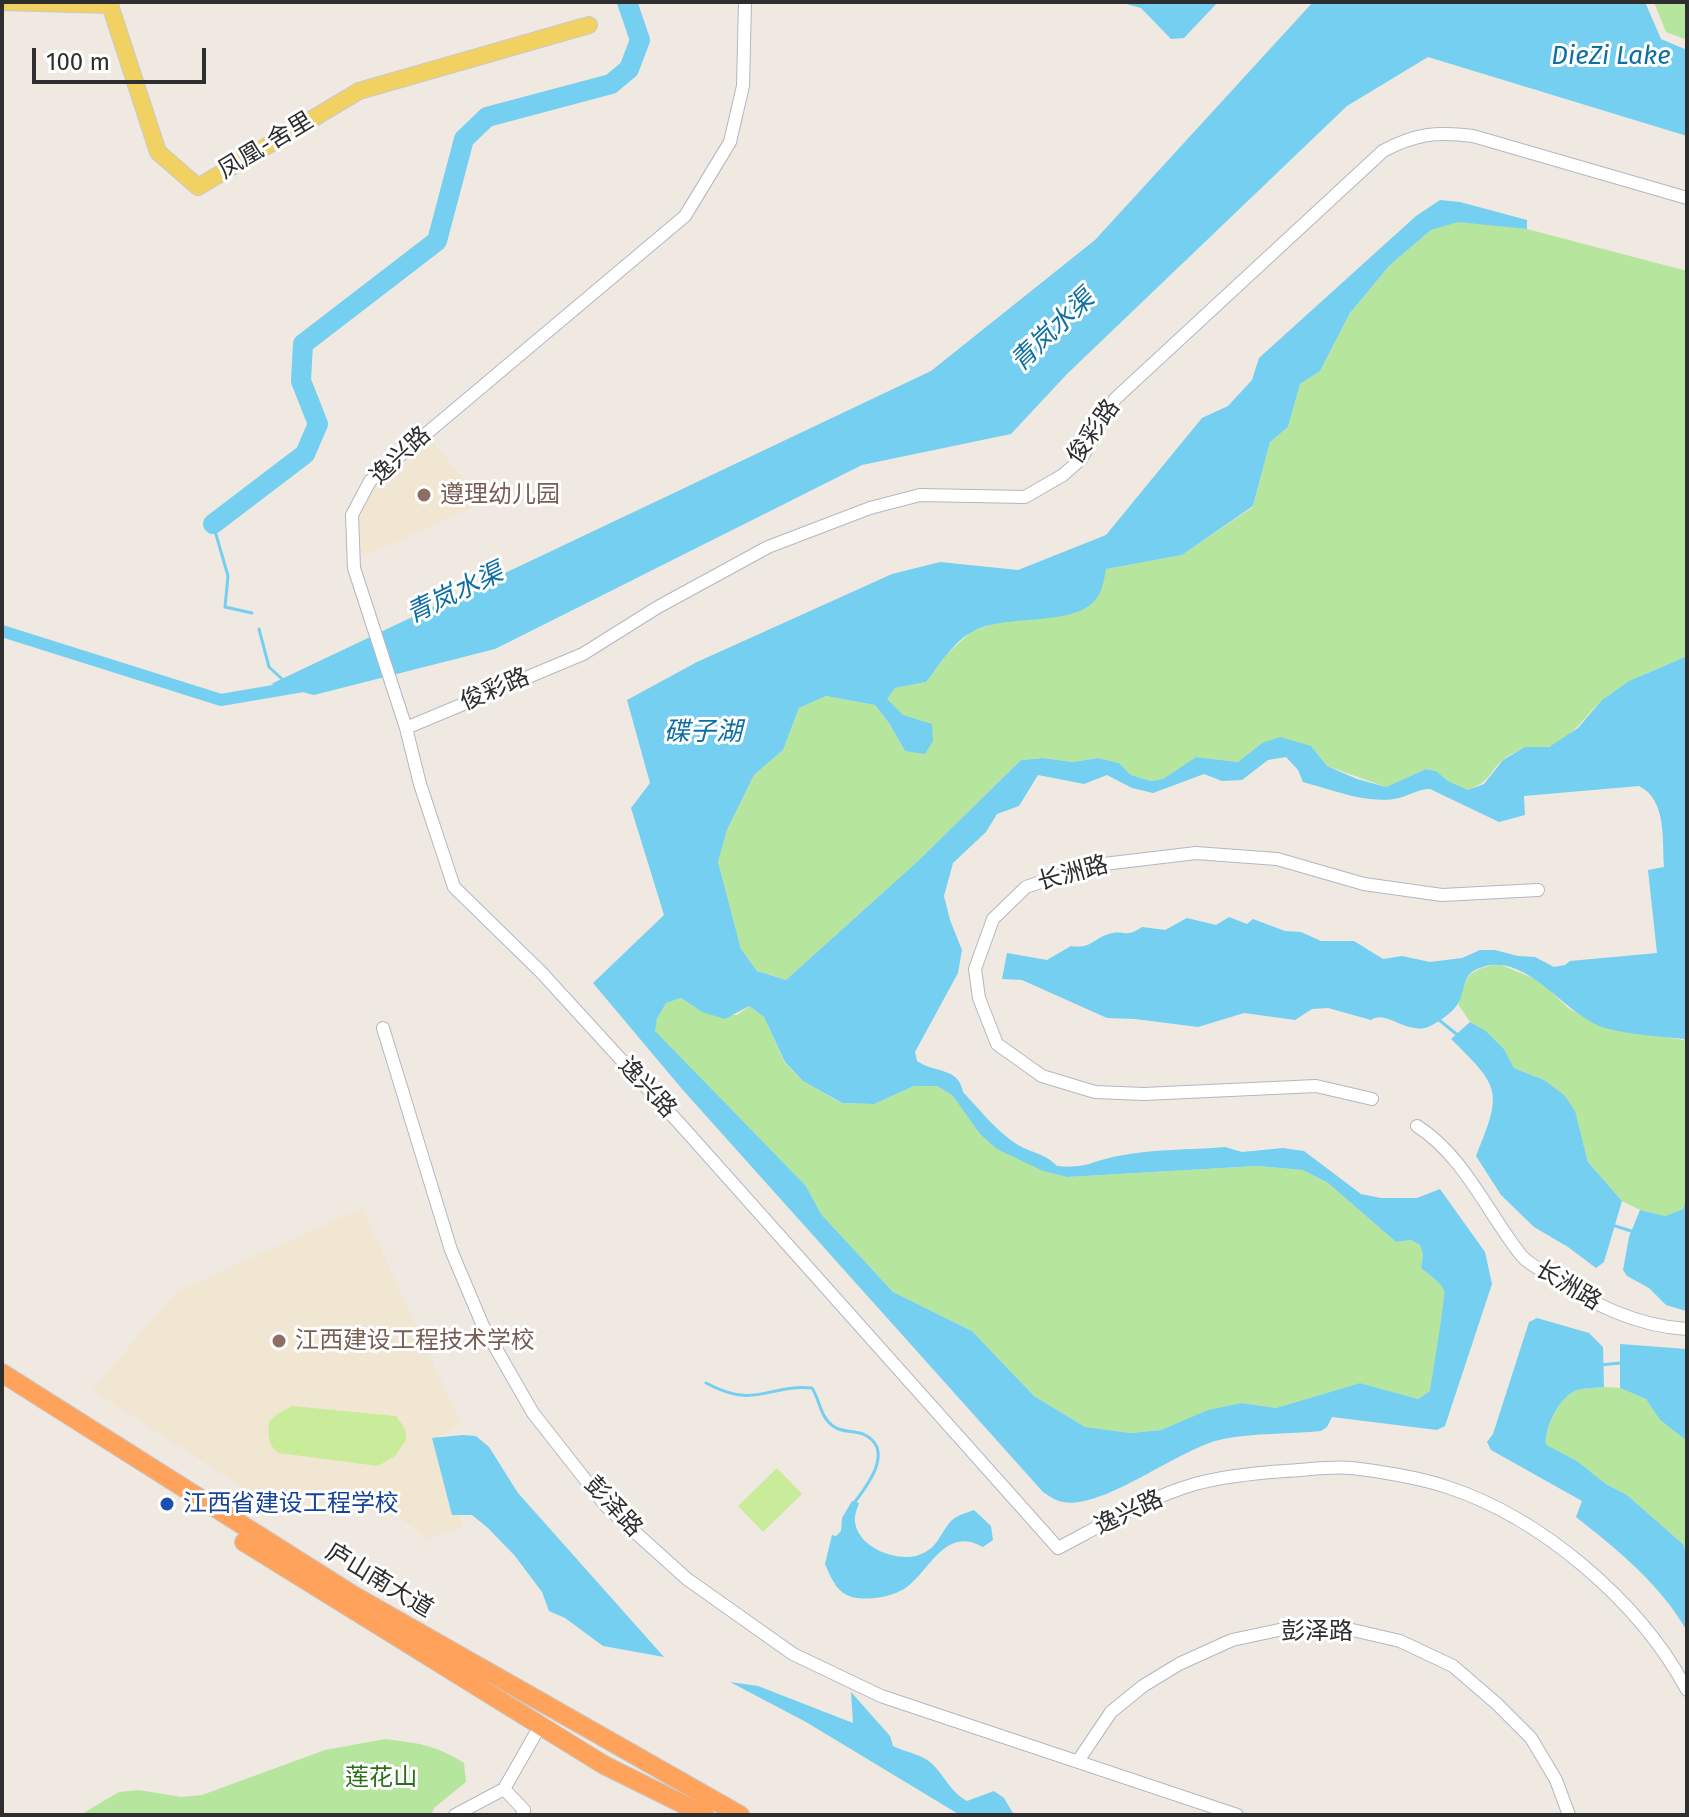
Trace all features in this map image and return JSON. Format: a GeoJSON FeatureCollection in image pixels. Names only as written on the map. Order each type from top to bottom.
{"type":"FeatureCollection","features":[{"type":"Feature","properties":{"kind":"highway","name":"庐山南大道"},"geometry":{"type":"LineString","coordinates":[[2,1373],[353,1595],[740,1815]]}},
{"type":"Feature","properties":{"kind":"highway","name":"庐山南大道"},"geometry":{"type":"LineString","coordinates":[[2,1388],[604,1765],[705,1815]]}},
{"type":"Feature","properties":{"kind":"main road","name":"凤凰-舍里"},"geometry":{"type":"LineString","coordinates":[[2,2],[110,5],[158,152],[198,187],[359,91],[589,25]]}},
{"type":"Feature","properties":{"kind":"street","name":"逸兴路"},"geometry":{"type":"LineString","coordinates":[[745,2],[743,86],[730,142],[685,216],[370,481],[352,515],[354,568],[454,887],[541,972],[691,1135],[1058,1548],[1136,1507],[1196,1484],[1257,1473],[1349,1468],[1446,1486],[1497,1507],[1565,1551],[1616,1595],[1672,1662],[1687,1690]]}},
{"type":"Feature","properties":{"kind":"street","name":"俊彩路"},"geometry":{"type":"LineString","coordinates":[[406,728],[583,654],[658,607],[768,547],[855,514],[920,495],[1025,497],[1063,475],[1081,459],[1115,399],[1383,151],[1405,139],[1443,132],[1473,136],[1687,198]]}},
{"type":"Feature","properties":{"kind":"street","name":"长洲路"},"geometry":{"type":"LineString","coordinates":[[1372,1099],[1316,1086],[1144,1094],[1095,1092],[1042,1076],[997,1044],[979,998],[975,969],[993,919],[1026,887],[1087,866],[1196,853],[1277,859],[1364,884],[1442,895],[1538,890]]}},
{"type":"Feature","properties":{"kind":"street","name":"彭泽路"},"geometry":{"type":"LineString","coordinates":[[383,1028],[451,1250],[483,1326],[533,1413],[606,1506],[687,1579],[793,1654],[881,1696],[1237,1815]]}},
{"type":"Feature","properties":{"kind":"street","name":"长洲路"},"geometry":{"type":"LineString","coordinates":[[1417,1126],[1444,1148],[1466,1175],[1524,1259],[1601,1307],[1669,1328],[1687,1329]]}},
{"type":"Feature","properties":{"kind":"street","name":"彭泽路"},"geometry":{"type":"LineString","coordinates":[[1078,1761],[1111,1712],[1143,1686],[1179,1664],[1232,1640],[1293,1627],[1344,1628],[1400,1641],[1453,1666],[1531,1738],[1556,1780],[1569,1815]]}},
{"type":"Feature","properties":{"kind":"street"},"geometry":{"type":"LineString","coordinates":[[455,1815],[504,1789],[540,1726]]}},
{"type":"Feature","properties":{"kind":"street"},"geometry":{"type":"LineString","coordinates":[[504,1789],[524,1810],[522,1815]]}},
{"type":"Feature","properties":{"kind":"shaded area","name":"遵理幼儿园"},"geometry":{"type":"Polygon","coordinates":[[[433,443],[484,503],[362,557],[359,518],[375,487],[433,443]]]}},
{"type":"Feature","properties":{"kind":"shaded area","name":"江西建设工程技术学校"},"geometry":{"type":"Polygon","coordinates":[[[362,1208],[461,1424],[437,1438],[463,1526],[427,1539],[373,1496],[248,1491],[92,1390],[176,1292],[362,1208]]]}},
{"type":"Feature","properties":{"kind":"green space"},"geometry":{"type":"Polygon","coordinates":[[[1654,2],[1687,2],[1687,40],[1666,32],[1654,2]]]}},
{"type":"Feature","properties":{"kind":"green space"},"geometry":{"type":"Polygon","coordinates":[[[1458,221],[1527,229],[1687,271],[1687,656],[1615,691],[1559,742],[1511,754],[1482,783],[1468,790],[1448,781],[1436,771],[1426,769],[1386,787],[1327,766],[1311,746],[1262,743],[1238,762],[1196,757],[1163,779],[1151,781],[1131,775],[1119,763],[1098,758],[1073,762],[1043,758],[1021,760],[918,861],[786,980],[757,971],[741,949],[718,862],[727,830],[754,775],[783,750],[799,708],[826,696],[875,705],[905,751],[903,715],[886,699],[895,688],[926,682],[948,653],[972,631],[1102,588],[1105,569],[1182,555],[1253,507],[1270,442],[1288,427],[1300,384],[1320,371],[1350,313],[1390,265],[1431,230],[1458,221]]]}},
{"type":"Feature","properties":{"kind":"green space"},"geometry":{"type":"Polygon","coordinates":[[[1499,964],[1540,981],[1568,1008],[1603,1027],[1687,1043],[1687,1196],[1683,1209],[1665,1216],[1640,1210],[1622,1201],[1588,1162],[1582,1139],[1544,1080],[1514,1068],[1504,1049],[1486,1031],[1470,1022],[1458,1004],[1466,980],[1475,971],[1499,964]]]}},
{"type":"Feature","properties":{"kind":"green space"},"geometry":{"type":"Polygon","coordinates":[[[681,998],[702,1012],[737,1015],[749,1006],[764,1017],[785,1063],[803,1081],[841,1103],[874,1104],[914,1086],[937,1086],[952,1095],[980,1134],[1043,1171],[1067,1177],[1257,1166],[1303,1170],[1328,1183],[1396,1242],[1411,1240],[1420,1245],[1423,1253],[1421,1268],[1444,1290],[1430,1391],[1418,1399],[1360,1383],[1276,1408],[1241,1403],[1209,1410],[1161,1430],[1131,1433],[1085,1427],[1034,1396],[972,1331],[893,1292],[821,1214],[806,1186],[654,1031],[666,1003],[681,998]]]}},
{"type":"Feature","properties":{"kind":"green space"},"geometry":{"type":"Polygon","coordinates":[[[1620,1388],[1646,1399],[1660,1420],[1687,1441],[1687,1561],[1684,1545],[1627,1495],[1606,1484],[1577,1461],[1546,1446],[1550,1422],[1564,1399],[1577,1390],[1620,1388]]]}},
{"type":"Feature","properties":{"kind":"green space"},"geometry":{"type":"Polygon","coordinates":[[[292,1406],[396,1416],[405,1429],[406,1440],[395,1456],[378,1466],[279,1453],[270,1440],[269,1422],[292,1406]]]}},
{"type":"Feature","properties":{"kind":"green space"},"geometry":{"type":"Polygon","coordinates":[[[777,1468],[802,1494],[763,1532],[738,1506],[777,1468]]]}},
{"type":"Feature","properties":{"kind":"green space","name":"莲花山"},"geometry":{"type":"Polygon","coordinates":[[[385,1739],[426,1746],[454,1757],[464,1763],[466,1782],[434,1808],[431,1815],[80,1815],[119,1792],[139,1790],[181,1797],[202,1795],[325,1750],[385,1739]]]}},
{"type":"Feature","properties":{"kind":"water"},"geometry":{"type":"Polygon","coordinates":[[[1119,2],[1218,2],[1184,38],[1171,39],[1141,8],[1119,2]]]}},
{"type":"Feature","properties":{"kind":"water","name":"DieZi Lake"},"geometry":{"type":"Polygon","coordinates":[[[1313,2],[1645,2],[1661,39],[1687,50],[1687,136],[1428,57],[1347,106],[1067,374],[1011,434],[862,465],[495,649],[314,695],[271,684],[931,371],[1095,240],[1313,2]]]}},
{"type":"Feature","properties":{"kind":"water","name":"碟子湖"},"geometry":{"type":"Polygon","coordinates":[[[1440,200],[1460,202],[1527,220],[1527,229],[1458,222],[1431,230],[1390,265],[1350,313],[1320,371],[1300,384],[1288,427],[1270,442],[1253,506],[1182,555],[1106,569],[1098,596],[1086,608],[1072,614],[985,626],[959,642],[926,682],[895,688],[887,699],[903,715],[932,724],[933,741],[925,754],[905,751],[875,705],[826,696],[799,708],[783,750],[754,775],[727,830],[718,862],[741,949],[757,971],[786,980],[918,861],[1021,760],[1043,758],[1073,762],[1098,758],[1119,763],[1131,775],[1151,781],[1163,779],[1196,757],[1238,762],[1262,743],[1280,737],[1311,746],[1327,766],[1357,779],[1386,787],[1426,769],[1436,771],[1448,781],[1468,790],[1484,784],[1503,760],[1525,747],[1549,747],[1578,728],[1602,700],[1629,681],[1687,656],[1687,1043],[1684,1039],[1605,1028],[1589,1021],[1528,975],[1511,967],[1495,965],[1472,972],[1455,1008],[1436,1023],[1420,1029],[1383,1018],[1371,1020],[1328,1008],[1312,1009],[1295,1020],[1244,1013],[1198,1027],[1107,1018],[1022,980],[1002,979],[1007,953],[1047,960],[1071,946],[1088,945],[1109,934],[1128,933],[1142,927],[1165,930],[1187,918],[1216,925],[1229,917],[1247,924],[1253,919],[1285,931],[1301,932],[1321,941],[1354,941],[1383,959],[1402,956],[1430,962],[1462,958],[1480,950],[1495,950],[1535,957],[1554,967],[1570,961],[1657,953],[1648,870],[1664,867],[1663,833],[1659,810],[1648,792],[1639,786],[1524,796],[1525,815],[1499,822],[1430,789],[1399,798],[1376,800],[1303,782],[1298,770],[1286,757],[1268,760],[1242,780],[1222,781],[1204,774],[1153,793],[1132,788],[1107,775],[1084,784],[1038,775],[1019,806],[997,814],[986,832],[953,863],[944,896],[962,950],[958,973],[915,1052],[917,1061],[957,1078],[963,1092],[1010,1140],[1057,1166],[1067,1167],[1158,1151],[1225,1147],[1242,1152],[1283,1148],[1304,1151],[1361,1194],[1381,1198],[1417,1198],[1440,1189],[1485,1252],[1492,1284],[1445,1426],[1437,1430],[1332,1417],[1321,1431],[1223,1439],[1184,1454],[1095,1498],[1076,1502],[1059,1501],[1043,1492],[682,1089],[593,983],[664,915],[631,808],[650,783],[627,700],[697,662],[892,574],[940,562],[1018,570],[1106,535],[1202,418],[1228,406],[1252,380],[1259,358],[1416,216],[1440,200]],[[681,998],[666,1003],[657,1019],[655,1031],[806,1186],[821,1214],[893,1292],[972,1331],[1034,1396],[1085,1427],[1131,1433],[1161,1430],[1208,1410],[1241,1403],[1276,1408],[1360,1383],[1418,1399],[1430,1391],[1444,1290],[1421,1268],[1423,1254],[1420,1245],[1411,1240],[1396,1242],[1328,1183],[1303,1170],[1257,1166],[1067,1177],[1043,1171],[997,1149],[980,1134],[952,1095],[937,1086],[914,1086],[874,1104],[842,1103],[803,1081],[785,1062],[764,1017],[749,1006],[725,1019],[702,1012],[681,998]]]}},
{"type":"Feature","properties":{"kind":"water"},"geometry":{"type":"Polygon","coordinates":[[[1470,1022],[1486,1031],[1504,1049],[1514,1068],[1544,1080],[1564,1095],[1575,1111],[1588,1162],[1622,1201],[1604,1262],[1596,1268],[1534,1227],[1501,1195],[1476,1156],[1490,1117],[1492,1091],[1479,1068],[1451,1039],[1470,1022]]]}},
{"type":"Feature","properties":{"kind":"water"},"geometry":{"type":"Polygon","coordinates":[[[1687,1196],[1686,1311],[1666,1305],[1649,1288],[1627,1276],[1623,1270],[1629,1237],[1640,1210],[1665,1216],[1683,1209],[1687,1196]]]}},
{"type":"Feature","properties":{"kind":"water"},"geometry":{"type":"Polygon","coordinates":[[[1537,1318],[1589,1333],[1603,1347],[1604,1387],[1577,1390],[1564,1399],[1550,1422],[1546,1445],[1577,1461],[1606,1484],[1627,1495],[1684,1545],[1687,1561],[1687,1631],[1651,1583],[1576,1517],[1582,1501],[1491,1450],[1487,1442],[1493,1434],[1529,1322],[1537,1318]]]}},
{"type":"Feature","properties":{"kind":"water"},"geometry":{"type":"Polygon","coordinates":[[[1620,1344],[1687,1349],[1687,1441],[1660,1420],[1646,1399],[1620,1388],[1620,1344]]]}},
{"type":"Feature","properties":{"kind":"water"},"geometry":{"type":"Polygon","coordinates":[[[476,1436],[489,1447],[518,1493],[664,1657],[603,1646],[565,1618],[549,1611],[542,1592],[515,1556],[488,1528],[472,1515],[452,1515],[432,1438],[476,1436]]]}},
{"type":"Feature","properties":{"kind":"water"},"geometry":{"type":"Polygon","coordinates":[[[852,1501],[859,1503],[855,1522],[863,1539],[888,1554],[907,1557],[924,1553],[934,1545],[953,1519],[974,1510],[991,1526],[993,1540],[983,1547],[969,1542],[948,1546],[904,1589],[894,1594],[864,1599],[848,1596],[837,1587],[825,1564],[832,1535],[836,1536],[841,1531],[842,1518],[852,1501]]]}},
{"type":"Feature","properties":{"kind":"water"},"geometry":{"type":"Polygon","coordinates":[[[730,1682],[758,1686],[853,1723],[851,1692],[890,1736],[893,1746],[930,1762],[955,1792],[967,1801],[994,1791],[1004,1798],[1014,1815],[960,1815],[806,1722],[730,1682]]]}},
{"type":"Feature","properties":{"kind":"waterway"},"geometry":{"type":"LineString","coordinates":[[213,524],[305,454],[318,424],[301,381],[303,344],[437,241],[464,139],[487,117],[611,84],[629,69],[640,40],[627,2]]}},
{"type":"Feature","properties":{"kind":"waterway"},"geometry":{"type":"LineString","coordinates":[[213,524],[228,576],[225,607],[252,613]]}},
{"type":"Feature","properties":{"kind":"waterway"},"geometry":{"type":"LineString","coordinates":[[259,629],[269,667],[282,679]]}},
{"type":"Feature","properties":{"kind":"waterway","name":"青岚水渠"},"geometry":{"type":"LineString","coordinates":[[2,631],[221,700],[303,686]]}},
{"type":"Feature","properties":{"kind":"waterway"},"geometry":{"type":"LineString","coordinates":[[1438,1019],[1460,1037]]}},
{"type":"Feature","properties":{"kind":"waterway"},"geometry":{"type":"LineString","coordinates":[[1612,1225],[1631,1231]]}},
{"type":"Feature","properties":{"kind":"waterway"},"geometry":{"type":"LineString","coordinates":[[1600,1365],[1620,1363]]}},
{"type":"Feature","properties":{"kind":"waterway"},"geometry":{"type":"LineString","coordinates":[[706,1383],[737,1395],[812,1388],[823,1413],[833,1426],[863,1434],[873,1441],[877,1449],[876,1468],[854,1503]]}},
{"type":"Feature","properties":{"kind":"place","name":"遵理幼儿园"},"geometry":{"type":"Point","coordinates":[424,495]}},
{"type":"Feature","properties":{"kind":"place","name":"江西建设工程技术学校"},"geometry":{"type":"Point","coordinates":[279,1341]}},
{"type":"Feature","properties":{"kind":"place","name":"江西省建设工程学校"},"geometry":{"type":"Point","coordinates":[167,1504]}}]}
